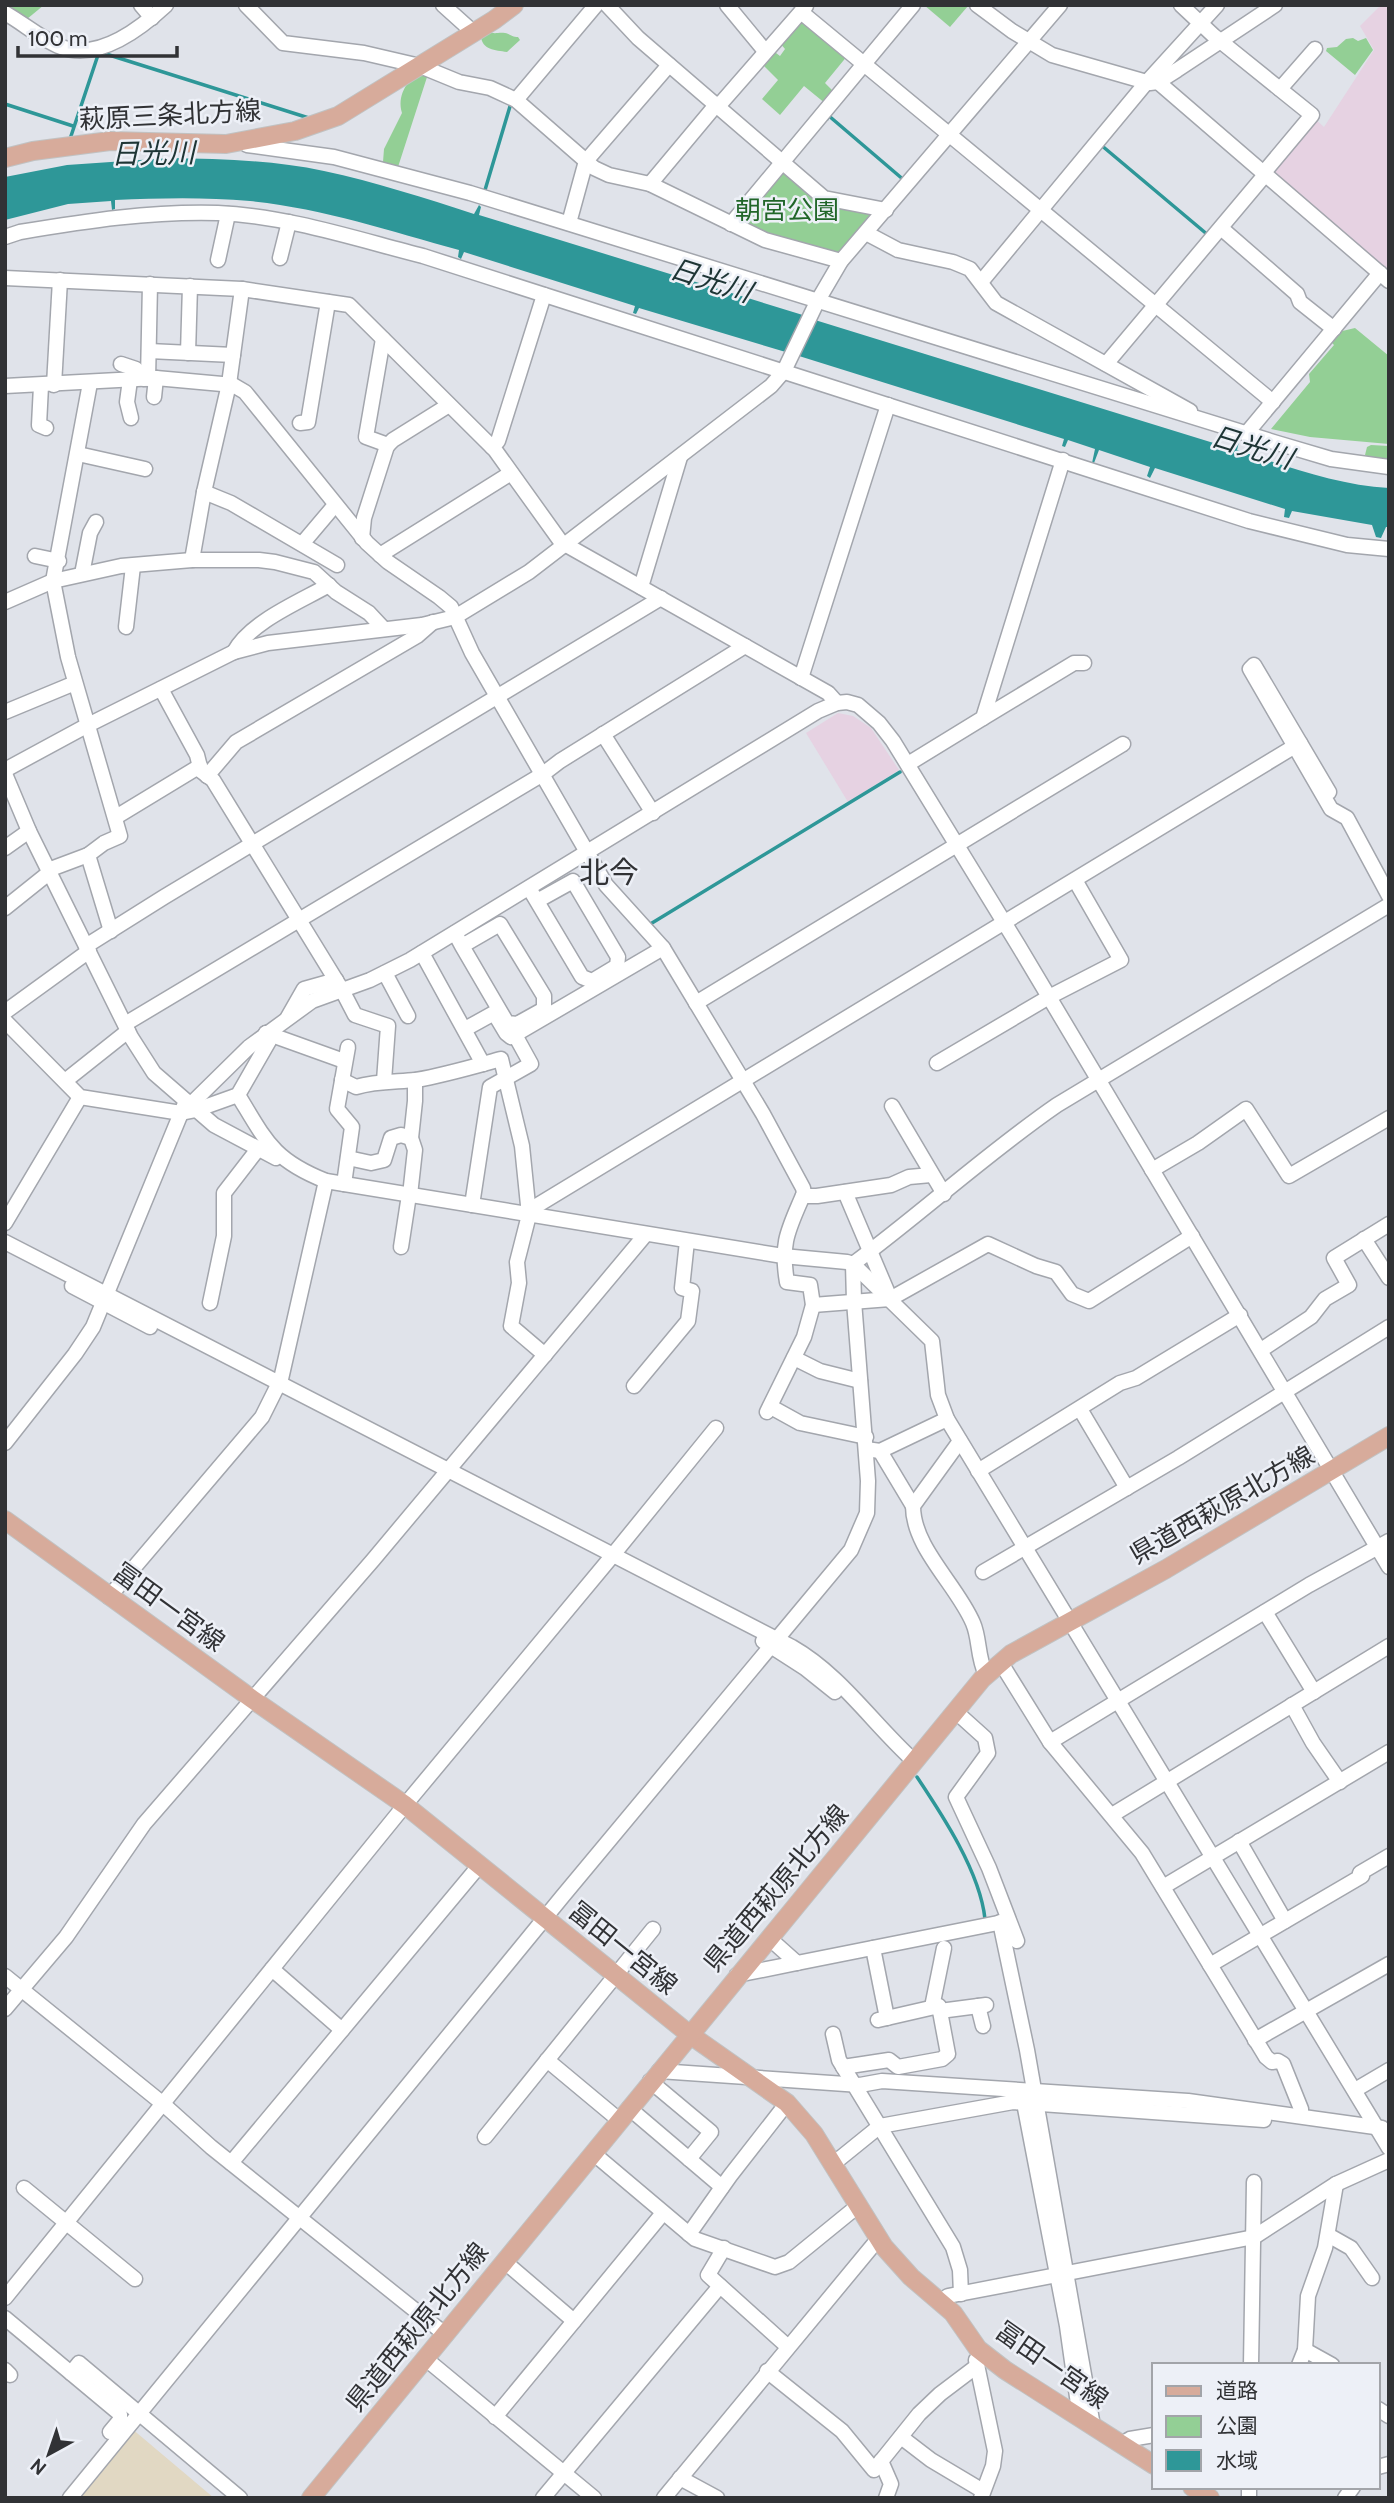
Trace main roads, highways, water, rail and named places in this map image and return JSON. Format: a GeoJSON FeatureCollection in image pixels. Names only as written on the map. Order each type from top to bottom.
{"type":"FeatureCollection","features":[{"type":"Feature","properties":{"kind":"main road","name":"萩原三条北方線"},"geometry":{"type":"LineString","coordinates":[[5,158],[33,151],[110,141],[226,144],[295,131],[338,116],[514,5]]}},
{"type":"Feature","properties":{"kind":"main road","name":"県道西萩原北方線"},"geometry":{"type":"LineString","coordinates":[[311,2498],[737,1975],[986,1675],[1011,1654],[1166,1569],[1389,1436]]}},
{"type":"Feature","properties":{"kind":"main road","name":"冨田一宮線"},"geometry":{"type":"LineString","coordinates":[[5,1520],[252,1699],[405,1805],[689,2034],[787,2103],[810,2128],[879,2238],[904,2270],[942,2301],[977,2357],[1005,2370],[1152,2464]]}},
{"type":"Feature","properties":{"kind":"water"},"geometry":{"type":"Polygon","coordinates":[[[169,158],[286,164],[381,185],[474,214],[479,205],[479,215],[806,316],[789,353],[639,308],[636,314],[633,313],[635,306],[464,252],[461,259],[458,257],[459,250],[381,228],[277,204],[182,198],[115,200],[115,209],[112,210],[111,201],[68,204],[5,220],[5,177],[67,165],[169,158]]]}},
{"type":"Feature","properties":{"kind":"water"},"geometry":{"type":"Polygon","coordinates":[[[815,320],[1233,449],[1237,441],[1237,450],[1312,474],[1389,488],[1389,527],[1386,527],[1381,538],[1376,537],[1372,525],[1292,511],[1289,518],[1284,517],[1285,509],[1155,468],[1150,478],[1147,476],[1150,467],[1099,450],[1092,463],[1095,449],[1068,440],[1065,447],[1062,446],[1064,439],[799,356],[815,320]]]}},
{"type":"Feature","properties":{"kind":"waterway"},"geometry":{"type":"LineString","coordinates":[[106,54],[312,119]]}},
{"type":"Feature","properties":{"kind":"waterway"},"geometry":{"type":"LineString","coordinates":[[70,139],[98,55]]}},
{"type":"Feature","properties":{"kind":"waterway"},"geometry":{"type":"LineString","coordinates":[[485,190],[511,103]]}},
{"type":"Feature","properties":{"kind":"waterway"},"geometry":{"type":"LineString","coordinates":[[5,104],[73,126]]}},
{"type":"Feature","properties":{"kind":"waterway"},"geometry":{"type":"LineString","coordinates":[[827,119],[829,116],[905,181]]}},
{"type":"Feature","properties":{"kind":"waterway"},"geometry":{"type":"LineString","coordinates":[[1101,145],[1208,235]]}},
{"type":"Feature","properties":{"kind":"waterway"},"geometry":{"type":"LineString","coordinates":[[652,923],[900,772]]}},
{"type":"Feature","properties":{"kind":"waterway"},"geometry":{"type":"LineString","coordinates":[[917,1777],[949,1827],[968,1864],[982,1901],[985,1919]]}},
{"type":"Feature","properties":{"kind":"district","name":"北今"},"geometry":{"type":"Point","coordinates":[609,872]}},
{"type":"Feature","properties":{"kind":"water label","name":"日光川"},"geometry":{"type":"Point","coordinates":[153,153]}},
{"type":"Feature","properties":{"kind":"water label","name":"日光川"},"geometry":{"type":"Point","coordinates":[711,280]}},
{"type":"Feature","properties":{"kind":"water label","name":"日光川"},"geometry":{"type":"Point","coordinates":[1252,447]}},
{"type":"Feature","properties":{"kind":"park label","name":"朝宮公園"},"geometry":{"type":"Point","coordinates":[787,210]}}]}
